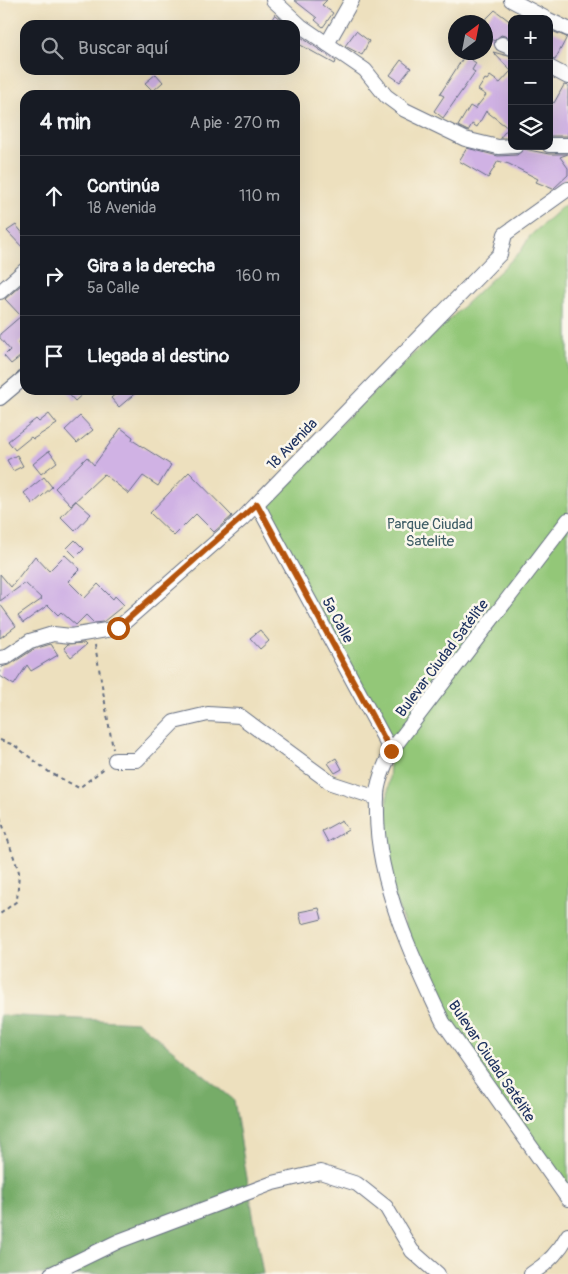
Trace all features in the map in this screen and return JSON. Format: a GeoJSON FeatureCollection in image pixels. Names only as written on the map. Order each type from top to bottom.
{"type":"FeatureCollection","features":[{"type":"Feature","properties":{"kind":"street"},"geometry":{"type":"LineString","coordinates":[[273,0],[295,20]]}},
{"type":"Feature","properties":{"kind":"street"},"geometry":{"type":"LineString","coordinates":[[328,44],[352,0]]}},
{"type":"Feature","properties":{"kind":"street"},"geometry":{"type":"LineString","coordinates":[[511,0],[540,15]]}},
{"type":"Feature","properties":{"kind":"street"},"geometry":{"type":"LineString","coordinates":[[553,22],[568,29]]}},
{"type":"Feature","properties":{"kind":"street"},"geometry":{"type":"LineString","coordinates":[[300,24],[365,70],[386,96],[406,110],[465,139],[498,147],[508,146]]}},
{"type":"Feature","properties":{"kind":"street"},"geometry":{"type":"LineString","coordinates":[[553,69],[568,77]]}},
{"type":"Feature","properties":{"kind":"street"},"geometry":{"type":"LineString","coordinates":[[553,146],[568,145]]}},
{"type":"Feature","properties":{"kind":"street","name":"18 Avenida"},"geometry":{"type":"LineString","coordinates":[[0,658],[30,641],[53,634],[70,636],[93,634],[118,628],[257,504],[500,254],[505,234],[568,189]]}},
{"type":"Feature","properties":{"kind":"street"},"geometry":{"type":"LineString","coordinates":[[0,292],[20,277]]}},
{"type":"Feature","properties":{"kind":"street"},"geometry":{"type":"LineString","coordinates":[[0,398],[20,381]]}},
{"type":"Feature","properties":{"kind":"street","name":"5a Calle"},"geometry":{"type":"LineString","coordinates":[[257,504],[391,751]]}},
{"type":"Feature","properties":{"kind":"street","name":"Bulevar Ciudad Satélite"},"geometry":{"type":"LineString","coordinates":[[568,520],[391,751],[377,788],[377,841],[383,866],[408,947],[434,1004],[443,1022],[568,1198]]}},
{"type":"Feature","properties":{"kind":"street"},"geometry":{"type":"LineString","coordinates":[[114,760],[137,760],[174,722],[208,714],[240,716],[332,783],[377,798]]}},
{"type":"Feature","properties":{"kind":"street"},"geometry":{"type":"LineString","coordinates":[[51,1274],[128,1238],[273,1183],[320,1172],[357,1184],[386,1207],[412,1251],[438,1274]]}},
{"type":"Feature","properties":{"kind":"street"},"geometry":{"type":"LineString","coordinates":[[531,1274],[542,1267],[561,1248],[568,1235]]}},
{"type":"Feature","properties":{"kind":"path"},"geometry":{"type":"LineString","coordinates":[[0,740],[14,746],[49,772],[79,788],[114,760],[93,634]]}},
{"type":"Feature","properties":{"kind":"path"},"geometry":{"type":"LineString","coordinates":[[0,817],[19,872],[17,901],[0,914]]}},
{"type":"Feature","properties":{"kind":"green space","name":"Parque Ciudad Satelite"},"geometry":{"type":"Polygon","coordinates":[[[568,206],[568,1198],[434,1004],[383,866],[391,751],[257,504],[521,251],[530,236],[562,207],[568,206]]]}},
{"type":"Feature","properties":{"kind":"green space"},"geometry":{"type":"Polygon","coordinates":[[[0,1015],[138,1022],[234,1100],[263,1274],[0,1274],[0,1015]]]}},
{"type":"Feature","properties":{"kind":"building"},"geometry":{"type":"Polygon","coordinates":[[[294,0],[327,0],[322,5],[333,13],[323,27],[315,20],[317,18],[294,0]]]}},
{"type":"Feature","properties":{"kind":"building"},"geometry":{"type":"Polygon","coordinates":[[[495,10],[508,20],[508,37],[501,35],[493,40],[493,15],[490,15],[495,10]]]}},
{"type":"Feature","properties":{"kind":"building"},"geometry":{"type":"Polygon","coordinates":[[[275,14],[282,20],[272,20],[275,14]]]}},
{"type":"Feature","properties":{"kind":"building"},"geometry":{"type":"Polygon","coordinates":[[[356,31],[369,41],[362,55],[345,46],[356,31]]]}},
{"type":"Feature","properties":{"kind":"building"},"geometry":{"type":"Polygon","coordinates":[[[553,32],[567,37],[555,60],[553,59],[553,32]]]}},
{"type":"Feature","properties":{"kind":"building"},"geometry":{"type":"Polygon","coordinates":[[[300,36],[336,61],[335,64],[300,45],[300,36]]]}},
{"type":"Feature","properties":{"kind":"building"},"geometry":{"type":"Polygon","coordinates":[[[493,52],[508,56],[508,68],[493,52]]]}},
{"type":"Feature","properties":{"kind":"building"},"geometry":{"type":"Polygon","coordinates":[[[401,60],[411,68],[400,82],[390,75],[401,60]]]}},
{"type":"Feature","properties":{"kind":"building"},"geometry":{"type":"Polygon","coordinates":[[[462,60],[472,60],[476,63],[472,70],[475,72],[443,118],[434,111],[444,96],[440,94],[462,60]]]}},
{"type":"Feature","properties":{"kind":"building"},"geometry":{"type":"Polygon","coordinates":[[[508,74],[508,128],[486,111],[477,127],[472,124],[468,131],[458,126],[470,106],[475,109],[486,95],[478,90],[485,79],[487,80],[490,76],[500,83],[508,74]]]}},
{"type":"Feature","properties":{"kind":"building"},"geometry":{"type":"Polygon","coordinates":[[[155,75],[163,82],[154,90],[145,83],[155,75]]]}},
{"type":"Feature","properties":{"kind":"building"},"geometry":{"type":"Polygon","coordinates":[[[564,85],[568,86],[568,136],[553,136],[554,103],[564,85]]]}},
{"type":"Feature","properties":{"kind":"building"},"geometry":{"type":"Polygon","coordinates":[[[508,128],[508,138],[500,138],[508,128]]]}},
{"type":"Feature","properties":{"kind":"building"},"geometry":{"type":"Polygon","coordinates":[[[467,148],[498,156],[517,155],[523,150],[549,154],[568,154],[560,157],[568,168],[568,175],[553,189],[536,182],[538,179],[509,164],[498,161],[488,178],[459,161],[467,148]]]}},
{"type":"Feature","properties":{"kind":"building"},"geometry":{"type":"Polygon","coordinates":[[[16,225],[20,230],[20,245],[7,231],[16,225]]]}},
{"type":"Feature","properties":{"kind":"building"},"geometry":{"type":"Polygon","coordinates":[[[20,286],[20,315],[5,299],[20,286]]]}},
{"type":"Feature","properties":{"kind":"building"},"geometry":{"type":"Polygon","coordinates":[[[20,317],[20,341],[18,343],[20,346],[20,357],[11,364],[4,356],[10,350],[0,338],[0,334],[20,317]]]}},
{"type":"Feature","properties":{"kind":"building"},"geometry":{"type":"Polygon","coordinates":[[[70,395],[82,395],[75,401],[70,395]]]}},
{"type":"Feature","properties":{"kind":"building"},"geometry":{"type":"Polygon","coordinates":[[[114,395],[133,395],[119,407],[111,398],[114,395]]]}},
{"type":"Feature","properties":{"kind":"building"},"geometry":{"type":"Polygon","coordinates":[[[49,414],[57,424],[33,439],[31,437],[15,450],[8,441],[36,419],[39,422],[49,414]]]}},
{"type":"Feature","properties":{"kind":"building"},"geometry":{"type":"Polygon","coordinates":[[[80,416],[93,430],[77,443],[65,430],[80,416]]]}},
{"type":"Feature","properties":{"kind":"building"},"geometry":{"type":"Polygon","coordinates":[[[121,428],[133,437],[132,440],[171,465],[158,486],[143,476],[129,494],[104,474],[71,505],[55,488],[87,457],[94,465],[121,428]]]}},
{"type":"Feature","properties":{"kind":"building"},"geometry":{"type":"Polygon","coordinates":[[[49,451],[57,462],[41,474],[33,464],[49,451]]]}},
{"type":"Feature","properties":{"kind":"building"},"geometry":{"type":"Polygon","coordinates":[[[17,455],[23,466],[13,471],[7,460],[17,455]]]}},
{"type":"Feature","properties":{"kind":"building"},"geometry":{"type":"Polygon","coordinates":[[[189,472],[232,516],[214,532],[196,514],[174,536],[150,513],[189,472]]]}},
{"type":"Feature","properties":{"kind":"building"},"geometry":{"type":"Polygon","coordinates":[[[44,477],[52,487],[33,504],[24,493],[44,477]]]}},
{"type":"Feature","properties":{"kind":"building"},"geometry":{"type":"Polygon","coordinates":[[[76,501],[91,514],[75,531],[61,517],[76,501]]]}},
{"type":"Feature","properties":{"kind":"building"},"geometry":{"type":"Polygon","coordinates":[[[75,540],[84,549],[76,557],[67,548],[75,540]]]}},
{"type":"Feature","properties":{"kind":"building"},"geometry":{"type":"Polygon","coordinates":[[[65,555],[80,569],[68,581],[85,598],[98,584],[113,599],[115,596],[124,605],[103,622],[94,623],[86,615],[76,625],[61,612],[58,615],[48,605],[23,623],[18,616],[42,599],[25,583],[0,601],[0,574],[11,587],[35,556],[49,571],[65,555]]]}},
{"type":"Feature","properties":{"kind":"building"},"geometry":{"type":"Polygon","coordinates":[[[0,604],[16,626],[0,638],[0,604]]]}},
{"type":"Feature","properties":{"kind":"building"},"geometry":{"type":"Polygon","coordinates":[[[260,630],[269,641],[260,649],[250,638],[260,630]]]}},
{"type":"Feature","properties":{"kind":"building"},"geometry":{"type":"Polygon","coordinates":[[[84,643],[86,645],[71,657],[64,648],[68,644],[84,643]]]}},
{"type":"Feature","properties":{"kind":"building"},"geometry":{"type":"Polygon","coordinates":[[[51,644],[58,655],[31,671],[27,665],[14,685],[0,676],[2,667],[11,664],[34,649],[51,644]]]}},
{"type":"Feature","properties":{"kind":"building"},"geometry":{"type":"Polygon","coordinates":[[[336,758],[342,769],[335,773],[328,763],[336,758]]]}},
{"type":"Feature","properties":{"kind":"building"},"geometry":{"type":"Polygon","coordinates":[[[342,820],[348,830],[328,842],[322,831],[342,820]]]}},
{"type":"Feature","properties":{"kind":"building"},"geometry":{"type":"Polygon","coordinates":[[[319,908],[322,919],[302,924],[299,912],[319,908]]]}},
{"type":"Feature","properties":{"kind":"route"},"geometry":{"type":"LineString","coordinates":[[118,628],[257,504],[391,751]]}}]}
